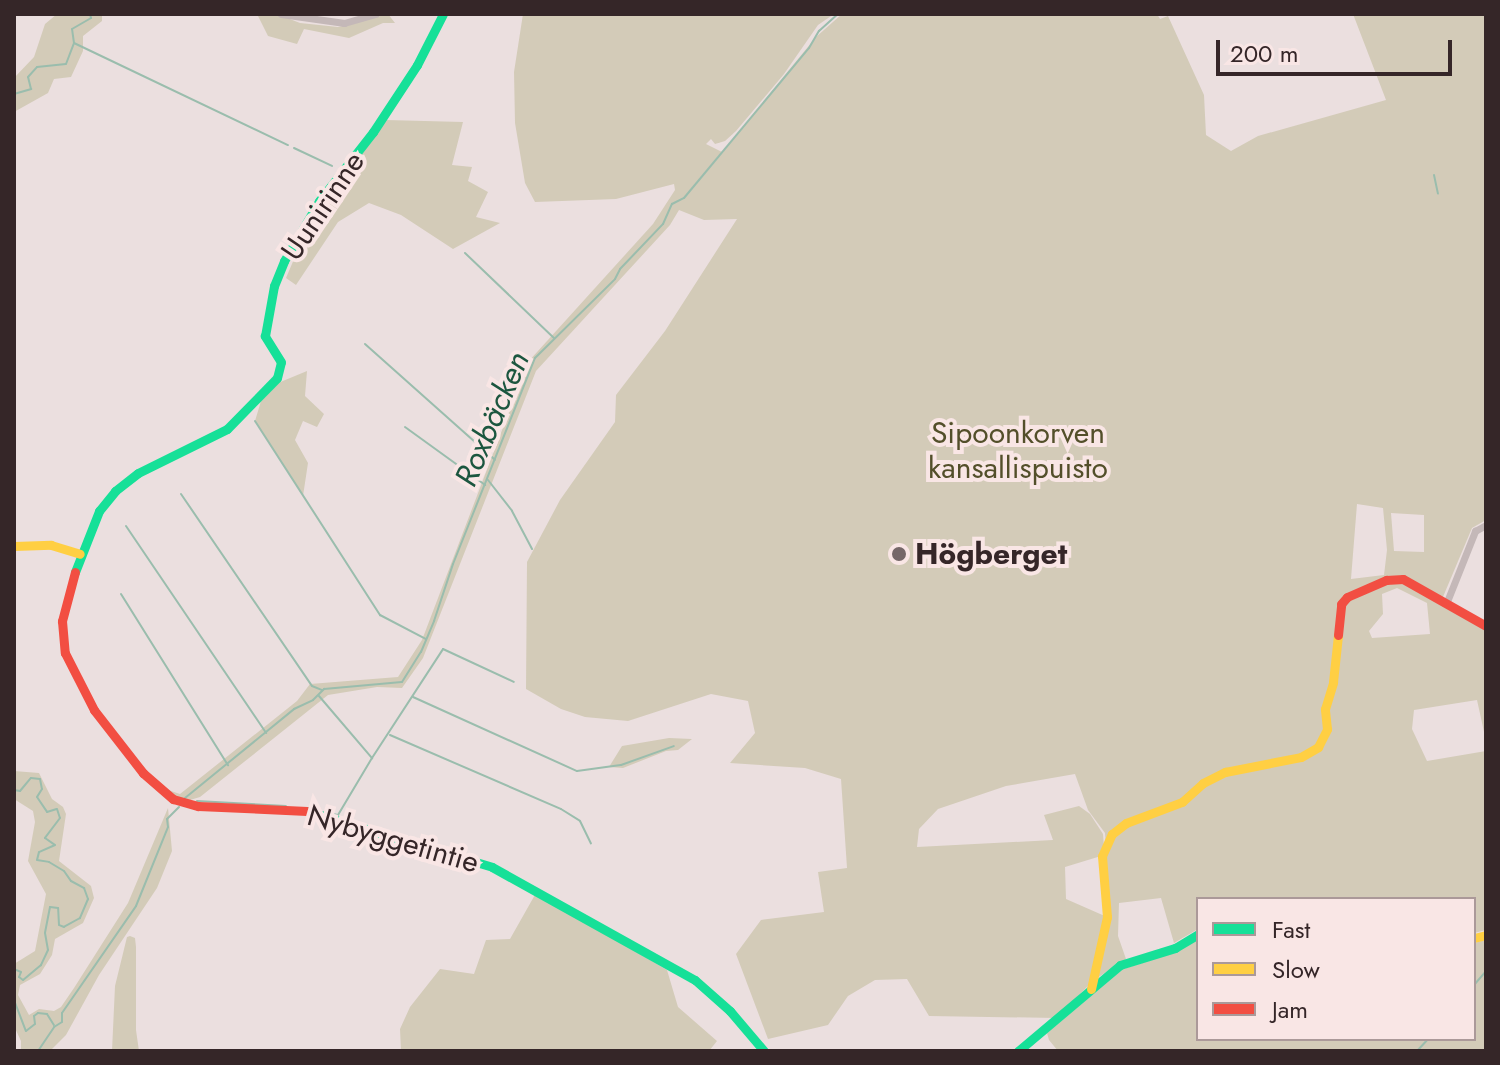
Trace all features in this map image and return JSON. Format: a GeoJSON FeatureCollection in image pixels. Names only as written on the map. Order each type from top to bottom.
{"type":"FeatureCollection","features":[{"type":"Feature","properties":{"kind":"street"},"geometry":{"type":"LineString","coordinates":[[281,14],[344,23],[376,14]]}},
{"type":"Feature","properties":{"kind":"street","name":"Uunirinne"},"geometry":{"type":"LineString","coordinates":[[80,554],[99,511],[115,491],[153,464],[227,429],[277,378],[281,362],[265,336],[274,286],[284,261],[314,209],[415,69],[443,14]]}},
{"type":"Feature","properties":{"kind":"street"},"geometry":{"type":"LineString","coordinates":[[1446,604],[1475,531],[1486,525]]}},
{"type":"Feature","properties":{"kind":"street"},"geometry":{"type":"LineString","coordinates":[[14,546],[51,545],[80,554]]}},
{"type":"Feature","properties":{"kind":"street","name":"Nybyggetintie"},"geometry":{"type":"LineString","coordinates":[[80,554],[62,621],[65,653],[94,710],[159,790],[173,799],[198,806],[321,814],[492,867],[695,980],[730,1011],[764,1051]]}},
{"type":"Feature","properties":{"kind":"street"},"geometry":{"type":"LineString","coordinates":[[1091,989],[1107,917],[1102,856],[1112,834],[1126,823],[1182,802],[1203,783],[1225,772],[1301,757],[1318,747],[1327,729],[1325,709],[1333,682],[1341,604],[1347,597],[1386,580],[1403,579],[1486,626]]}},
{"type":"Feature","properties":{"kind":"street"},"geometry":{"type":"LineString","coordinates":[[1018,1051],[1120,965],[1175,948],[1196,935]]}},
{"type":"Feature","properties":{"kind":"green space"},"geometry":{"type":"Polygon","coordinates":[[[57,14],[102,14],[102,21],[83,36],[83,51],[71,77],[54,79],[48,93],[14,112],[14,78],[34,57],[45,24],[57,14]]]}},
{"type":"Feature","properties":{"kind":"green space"},"geometry":{"type":"Polygon","coordinates":[[[257,14],[277,14],[300,23],[338,27],[388,14],[395,23],[383,23],[349,38],[304,29],[297,44],[268,36],[257,14]]]}},
{"type":"Feature","properties":{"kind":"green space","name":"Sipoonkorven kansallispuisto"},"geometry":{"type":"Polygon","coordinates":[[[523,14],[834,14],[818,25],[784,74],[736,131],[725,141],[715,144],[711,139],[706,144],[722,152],[816,37],[842,14],[1157,14],[1160,19],[1168,16],[1204,95],[1206,135],[1231,151],[1258,136],[1386,100],[1353,14],[1486,14],[1486,520],[1472,528],[1440,604],[1486,630],[1486,741],[1477,700],[1414,710],[1412,729],[1427,761],[1486,751],[1486,930],[1476,932],[1476,897],[1196,897],[1196,930],[1174,943],[1161,898],[1119,903],[1118,936],[1126,959],[1094,980],[1108,917],[1102,865],[1106,847],[1105,833],[1088,810],[1075,774],[1006,786],[938,809],[919,829],[917,847],[1053,840],[1044,815],[1079,806],[1090,814],[1103,834],[1104,847],[1101,856],[1065,867],[1066,899],[1107,917],[1091,983],[1056,1018],[929,1016],[907,979],[875,980],[848,996],[828,1025],[768,1039],[736,954],[761,920],[824,912],[818,872],[847,868],[841,779],[805,768],[730,763],[755,733],[748,701],[711,694],[628,721],[585,717],[561,709],[526,689],[527,562],[560,500],[615,422],[616,395],[665,331],[737,219],[704,220],[679,210],[670,225],[536,371],[423,658],[402,688],[377,687],[328,695],[200,797],[190,800],[174,796],[168,790],[180,794],[297,701],[310,684],[398,677],[422,640],[528,362],[653,224],[675,190],[674,184],[616,199],[535,202],[525,183],[515,123],[514,72],[523,14]],[[1357,504],[1351,579],[1384,575],[1387,550],[1383,508],[1357,504]],[[1391,513],[1394,551],[1424,552],[1424,515],[1391,513]],[[1397,588],[1382,594],[1383,614],[1369,631],[1372,638],[1430,634],[1427,603],[1397,588]]]}},
{"type":"Feature","properties":{"kind":"green space"},"geometry":{"type":"Polygon","coordinates":[[[386,120],[463,122],[452,165],[472,167],[468,181],[488,192],[476,217],[500,223],[453,249],[401,215],[369,203],[338,222],[296,285],[286,278],[311,219],[386,120]]]}},
{"type":"Feature","properties":{"kind":"green space"},"geometry":{"type":"Polygon","coordinates":[[[307,371],[305,396],[324,414],[317,427],[303,421],[295,440],[308,463],[303,496],[255,421],[261,401],[278,383],[307,371]]]}},
{"type":"Feature","properties":{"kind":"green space"},"geometry":{"type":"Polygon","coordinates":[[[669,738],[692,739],[678,750],[666,751],[623,768],[609,767],[622,746],[669,738]]]}},
{"type":"Feature","properties":{"kind":"green space"},"geometry":{"type":"Polygon","coordinates":[[[14,771],[39,773],[52,799],[63,807],[66,814],[59,861],[91,886],[94,898],[83,923],[55,939],[52,955],[40,974],[20,985],[18,995],[29,1015],[39,1009],[54,1011],[61,1007],[74,988],[128,903],[168,808],[172,851],[157,888],[99,975],[66,1035],[50,1051],[21,1051],[21,1041],[14,1026],[14,964],[35,951],[46,894],[28,861],[35,822],[33,811],[14,799],[14,771]]]}},
{"type":"Feature","properties":{"kind":"green space"},"geometry":{"type":"Polygon","coordinates":[[[536,893],[667,970],[678,1007],[717,1041],[709,1051],[401,1051],[400,1029],[410,1007],[440,969],[474,974],[486,940],[510,939],[536,893]]]}},
{"type":"Feature","properties":{"kind":"green space"},"geometry":{"type":"Polygon","coordinates":[[[127,937],[135,938],[136,947],[139,1051],[112,1051],[115,986],[127,937]]]}},
{"type":"Feature","properties":{"kind":"green space"},"geometry":{"type":"Polygon","coordinates":[[[1196,940],[1196,1041],[1476,1041],[1476,942],[1486,940],[1486,1051],[1058,1051],[1049,1040],[1047,1033],[1123,969],[1177,952],[1196,940]]]}},
{"type":"Feature","properties":{"kind":"waterway"},"geometry":{"type":"LineString","coordinates":[[14,94],[31,89],[28,77],[37,67],[66,64],[74,43],[72,29],[91,18],[90,14]]}},
{"type":"Feature","properties":{"kind":"waterway","name":"Roxbäcken"},"geometry":{"type":"LineString","coordinates":[[185,798],[294,709],[313,700],[324,689],[402,682],[421,652],[434,621],[453,564],[535,358],[615,279],[620,269],[663,224],[672,204],[684,198],[809,48],[819,31],[838,14]]}},
{"type":"Feature","properties":{"kind":"waterway"},"geometry":{"type":"LineString","coordinates":[[74,43],[288,145]]}},
{"type":"Feature","properties":{"kind":"waterway"},"geometry":{"type":"LineString","coordinates":[[294,148],[332,166]]}},
{"type":"Feature","properties":{"kind":"waterway"},"geometry":{"type":"LineString","coordinates":[[1434,175],[1438,194]]}},
{"type":"Feature","properties":{"kind":"waterway"},"geometry":{"type":"LineString","coordinates":[[465,253],[554,338]]}},
{"type":"Feature","properties":{"kind":"waterway"},"geometry":{"type":"LineString","coordinates":[[365,344],[495,460]]}},
{"type":"Feature","properties":{"kind":"waterway"},"geometry":{"type":"LineString","coordinates":[[255,421],[380,615],[426,639]]}},
{"type":"Feature","properties":{"kind":"waterway"},"geometry":{"type":"LineString","coordinates":[[405,427],[485,485]]}},
{"type":"Feature","properties":{"kind":"waterway"},"geometry":{"type":"LineString","coordinates":[[488,480],[512,511],[532,549]]}},
{"type":"Feature","properties":{"kind":"waterway"},"geometry":{"type":"LineString","coordinates":[[181,494],[312,686],[322,690]]}},
{"type":"Feature","properties":{"kind":"waterway"},"geometry":{"type":"LineString","coordinates":[[126,526],[266,733]]}},
{"type":"Feature","properties":{"kind":"waterway"},"geometry":{"type":"LineString","coordinates":[[121,594],[228,765]]}},
{"type":"Feature","properties":{"kind":"waterway"},"geometry":{"type":"LineString","coordinates":[[319,696],[372,758],[443,649],[514,682]]}},
{"type":"Feature","properties":{"kind":"waterway"},"geometry":{"type":"LineString","coordinates":[[413,697],[577,771],[621,765],[674,746]]}},
{"type":"Feature","properties":{"kind":"waterway"},"geometry":{"type":"LineString","coordinates":[[390,735],[561,809],[580,821],[591,844]]}},
{"type":"Feature","properties":{"kind":"waterway"},"geometry":{"type":"LineString","coordinates":[[324,812],[338,815],[372,758]]}},
{"type":"Feature","properties":{"kind":"waterway"},"geometry":{"type":"LineString","coordinates":[[14,776],[14,782]]}},
{"type":"Feature","properties":{"kind":"waterway"},"geometry":{"type":"LineString","coordinates":[[14,790],[20,791],[31,778],[40,779],[42,789],[37,797],[47,812],[57,809],[60,818],[45,838],[55,845],[39,852],[37,860],[49,862],[64,871],[71,881],[84,888],[88,899],[80,918],[64,927],[59,925],[58,908],[50,907],[45,933],[48,950],[41,965],[23,980],[19,977],[21,972],[14,969]]}},
{"type":"Feature","properties":{"kind":"waterway"},"geometry":{"type":"LineString","coordinates":[[197,801],[286,806]]}},
{"type":"Feature","properties":{"kind":"waterway","name":"Roxbäcken"},"geometry":{"type":"LineString","coordinates":[[38,1051],[54,1027],[62,1022],[62,1013],[136,906],[168,827],[167,819],[179,807]]}},
{"type":"Feature","properties":{"kind":"waterway"},"geometry":{"type":"LineString","coordinates":[[1476,983],[1486,971]]}},
{"type":"Feature","properties":{"kind":"waterway"},"geometry":{"type":"LineString","coordinates":[[14,1000],[26,1031],[35,1024],[34,1016],[38,1013],[47,1014],[54,1025]]}},
{"type":"Feature","properties":{"kind":"waterway"},"geometry":{"type":"LineString","coordinates":[[1417,1051],[1426,1041]]}},
{"type":"Feature","properties":{"kind":"traffic: fast"},"geometry":{"type":"LineString","coordinates":[[75,572],[99,511],[115,491],[138,473],[227,429],[277,378],[281,362],[265,336],[274,286],[284,261],[319,201],[373,132],[417,65],[443,14]]}},
{"type":"Feature","properties":{"kind":"traffic: fast"},"geometry":{"type":"LineString","coordinates":[[307,811],[492,867],[695,980],[730,1011],[764,1051]]}},
{"type":"Feature","properties":{"kind":"traffic: fast"},"geometry":{"type":"LineString","coordinates":[[1018,1051],[1120,965],[1175,948],[1196,935]]}},
{"type":"Feature","properties":{"kind":"traffic: slow"},"geometry":{"type":"LineString","coordinates":[[14,546],[51,545],[80,554]]}},
{"type":"Feature","properties":{"kind":"traffic: slow"},"geometry":{"type":"LineString","coordinates":[[1091,989],[1107,917],[1102,856],[1112,834],[1126,823],[1182,802],[1203,783],[1225,772],[1301,757],[1318,747],[1327,729],[1325,709],[1333,682],[1338,635]]}},
{"type":"Feature","properties":{"kind":"traffic: slow"},"geometry":{"type":"LineString","coordinates":[[1476,938],[1486,935]]}},
{"type":"Feature","properties":{"kind":"traffic: jam"},"geometry":{"type":"LineString","coordinates":[[75,572],[62,621],[65,653],[94,710],[143,773],[173,799],[198,806],[307,811]]}},
{"type":"Feature","properties":{"kind":"traffic: jam"},"geometry":{"type":"LineString","coordinates":[[1338,635],[1341,604],[1347,597],[1386,580],[1403,579],[1486,626]]}},
{"type":"Feature","properties":{"kind":"place","name":"Högberget"},"geometry":{"type":"Point","coordinates":[899,554]}}]}
